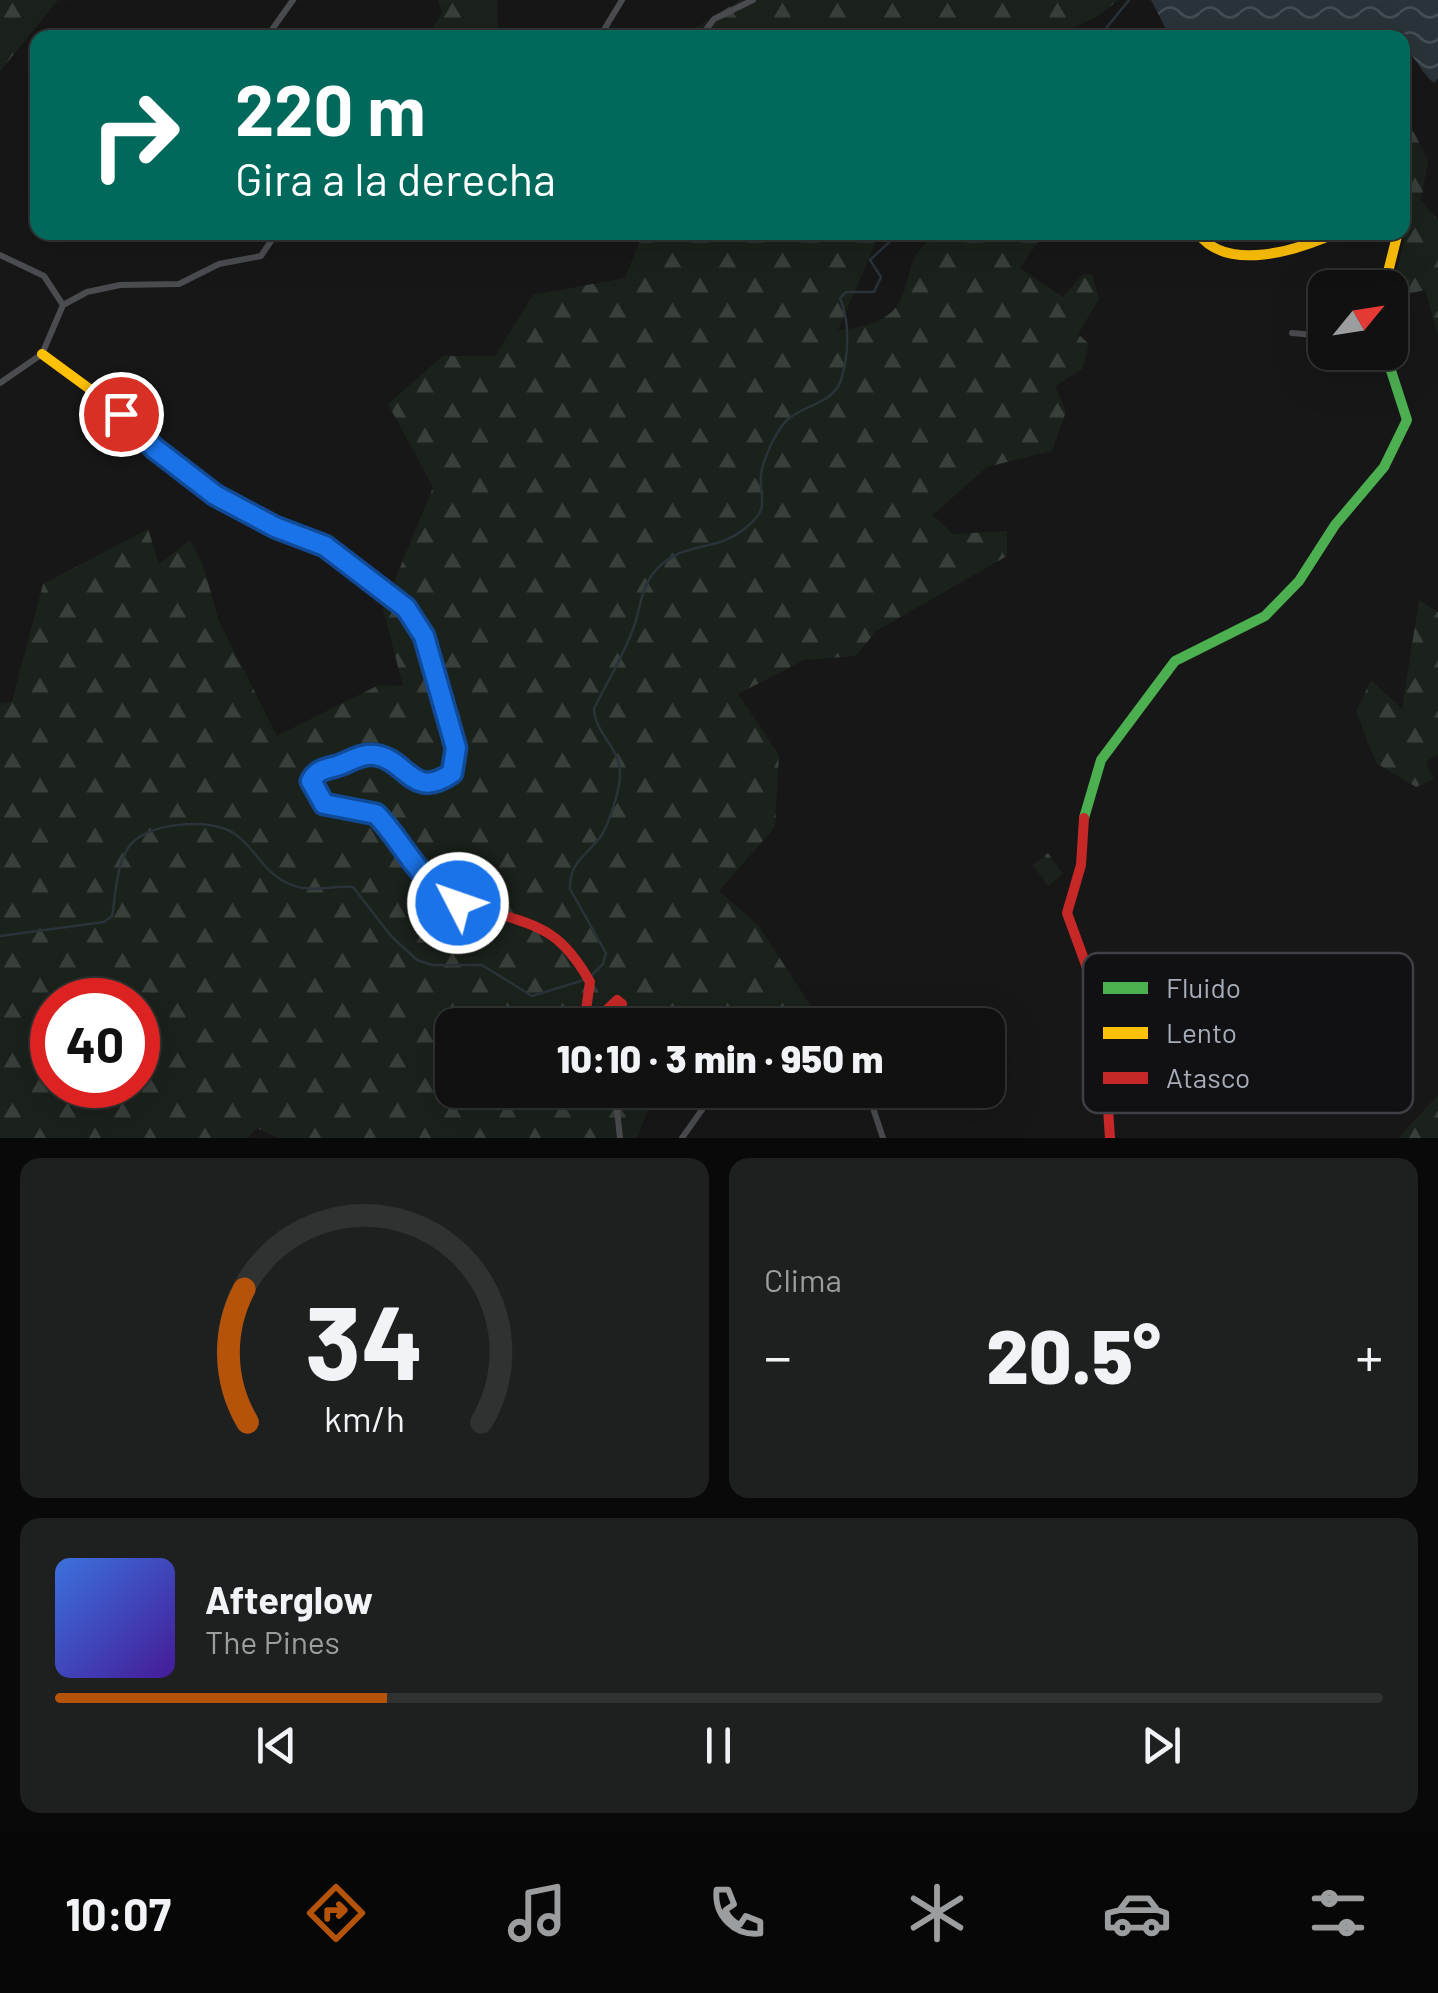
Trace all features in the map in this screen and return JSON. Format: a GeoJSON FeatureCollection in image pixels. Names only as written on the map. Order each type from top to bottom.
{"type":"FeatureCollection","features":[{"type":"Feature","properties":{"kind":"street"},"geometry":{"type":"LineString","coordinates":[[272,30],[293,0]]}},
{"type":"Feature","properties":{"kind":"street"},"geometry":{"type":"LineString","coordinates":[[604,30],[622,0]]}},
{"type":"Feature","properties":{"kind":"street"},"geometry":{"type":"LineString","coordinates":[[706,30],[714,19],[754,0]]}},
{"type":"Feature","properties":{"kind":"street"},"geometry":{"type":"LineString","coordinates":[[0,383],[42,354],[63,304],[87,292],[120,285],[179,284],[219,264],[262,256],[272,240]]}},
{"type":"Feature","properties":{"kind":"street"},"geometry":{"type":"LineString","coordinates":[[1203,240],[1234,256],[1265,249],[1307,247],[1321,240]]}},
{"type":"Feature","properties":{"kind":"street"},"geometry":{"type":"LineString","coordinates":[[1388,270],[1396,240]]}},
{"type":"Feature","properties":{"kind":"street"},"geometry":{"type":"LineString","coordinates":[[0,255],[44,276],[63,304]]}},
{"type":"Feature","properties":{"kind":"street"},"geometry":{"type":"LineString","coordinates":[[1292,333],[1308,334]]}},
{"type":"Feature","properties":{"kind":"street"},"geometry":{"type":"LineString","coordinates":[[42,354],[106,401],[154,448],[215,495],[275,527],[325,546],[406,608],[424,636],[456,748],[452,773],[430,784],[408,776],[387,759],[362,756],[314,774],[312,790],[332,808],[356,808],[376,814],[406,855],[448,898],[546,928],[588,978],[586,1008]]}},
{"type":"Feature","properties":{"kind":"street"},"geometry":{"type":"LineString","coordinates":[[1083,955],[1068,913],[1081,865],[1084,814],[1101,760],[1114,737],[1175,662],[1274,608],[1299,582],[1335,525],[1384,467],[1402,438],[1407,420],[1391,370]]}},
{"type":"Feature","properties":{"kind":"street"},"geometry":{"type":"LineString","coordinates":[[617,1108],[620,1138]]}},
{"type":"Feature","properties":{"kind":"street"},"geometry":{"type":"LineString","coordinates":[[682,1138],[703,1108]]}},
{"type":"Feature","properties":{"kind":"street"},"geometry":{"type":"LineString","coordinates":[[873,1108],[883,1138]]}},
{"type":"Feature","properties":{"kind":"street"},"geometry":{"type":"LineString","coordinates":[[1108,1113],[1110,1138]]}},
{"type":"Feature","properties":{"kind":"green space"},"geometry":{"type":"Polygon","coordinates":[[[0,0],[58,0],[30,30],[0,71],[0,0]]]}},
{"type":"Feature","properties":{"kind":"green space"},"geometry":{"type":"Polygon","coordinates":[[[438,0],[497,0],[498,30],[431,30],[442,13],[438,0]]]}},
{"type":"Feature","properties":{"kind":"green space"},"geometry":{"type":"Polygon","coordinates":[[[740,0],[1118,0],[1099,16],[1068,30],[692,30],[740,0]]]}},
{"type":"Feature","properties":{"kind":"green space"},"geometry":{"type":"Polygon","coordinates":[[[1410,125],[1428,160],[1421,200],[1438,220],[1438,335],[1425,290],[1408,294],[1408,270],[1397,270],[1404,240],[1410,240],[1410,125]]]}},
{"type":"Feature","properties":{"kind":"green space"},"geometry":{"type":"Polygon","coordinates":[[[640,240],[877,240],[838,330],[869,325],[888,315],[899,302],[915,258],[931,240],[1039,240],[1020,268],[1063,297],[1083,274],[1092,275],[1099,299],[1078,334],[1089,344],[1082,369],[1055,386],[1066,412],[1052,451],[987,467],[933,515],[953,534],[1007,531],[1007,556],[876,631],[856,656],[804,660],[738,694],[779,755],[775,827],[719,891],[759,926],[812,1008],[435,1008],[435,1108],[649,1108],[637,1138],[278,1138],[257,1128],[248,1138],[0,1138],[0,703],[12,701],[43,584],[148,529],[159,564],[190,541],[202,562],[219,621],[277,736],[379,685],[403,686],[383,609],[433,487],[388,404],[443,356],[495,356],[533,295],[625,278],[640,240]]]}},
{"type":"Feature","properties":{"kind":"green space"},"geometry":{"type":"Polygon","coordinates":[[[1419,600],[1438,612],[1438,754],[1426,762],[1434,779],[1416,787],[1376,763],[1356,711],[1371,680],[1402,709],[1419,600]]]}},
{"type":"Feature","properties":{"kind":"green space"},"geometry":{"type":"Polygon","coordinates":[[[1048,853],[1063,874],[1048,886],[1033,865],[1048,853]]]}},
{"type":"Feature","properties":{"kind":"green space"},"geometry":{"type":"Polygon","coordinates":[[[1438,1095],[1438,1138],[1398,1138],[1438,1095]]]}},
{"type":"Feature","properties":{"kind":"water"},"geometry":{"type":"Polygon","coordinates":[[[1151,0],[1438,0],[1438,78],[1434,83],[1429,79],[1410,54],[1410,30],[1166,29],[1151,0]]]}},
{"type":"Feature","properties":{"kind":"waterway"},"geometry":{"type":"LineString","coordinates":[[1105,30],[1129,0]]}},
{"type":"Feature","properties":{"kind":"waterway"},"geometry":{"type":"LineString","coordinates":[[591,976],[603,964],[606,953],[570,889],[570,880],[576,865],[604,831],[620,775],[594,709],[625,648],[644,590],[656,570],[678,554],[738,534],[760,512],[762,470],[778,431],[794,415],[825,399],[841,380],[847,338],[840,298],[846,292],[874,292],[881,277],[870,260],[891,240]]}},
{"type":"Feature","properties":{"kind":"waterway"},"geometry":{"type":"LineString","coordinates":[[0,936],[104,922],[112,916],[124,855],[136,839],[178,825],[210,825],[235,834],[270,871],[294,886],[353,887],[391,936],[417,960],[432,965],[482,965],[532,996],[584,980]]}},
{"type":"Feature","properties":{"kind":"traffic: fast"},"geometry":{"type":"LineString","coordinates":[[1084,818],[1101,760],[1175,661],[1265,616],[1299,581],[1335,525],[1384,467],[1407,420],[1391,370]]}},
{"type":"Feature","properties":{"kind":"traffic: slow"},"geometry":{"type":"LineString","coordinates":[[1205,240],[1226,252],[1244,255],[1284,251],[1317,240]]}},
{"type":"Feature","properties":{"kind":"traffic: slow"},"geometry":{"type":"LineString","coordinates":[[1388,270],[1396,240]]}},
{"type":"Feature","properties":{"kind":"traffic: slow"},"geometry":{"type":"LineString","coordinates":[[42,354],[106,401],[154,448],[215,495],[275,527],[325,546],[405,608],[424,636],[456,748],[451,773],[431,784],[372,755],[345,763]]}},
{"type":"Feature","properties":{"kind":"traffic: jam"},"geometry":{"type":"LineString","coordinates":[[345,763],[319,771],[311,781],[318,798],[332,809],[374,817],[398,841],[419,871],[449,898],[547,932],[569,951],[590,982],[586,1008]]}},
{"type":"Feature","properties":{"kind":"traffic: jam"},"geometry":{"type":"LineString","coordinates":[[1083,957],[1067,913],[1081,865],[1084,818]]}},
{"type":"Feature","properties":{"kind":"traffic: jam"},"geometry":{"type":"LineString","coordinates":[[609,1008],[617,1000],[621,1008]]}},
{"type":"Feature","properties":{"kind":"traffic: jam"},"geometry":{"type":"LineString","coordinates":[[1108,1113],[1110,1138]]}},
{"type":"Feature","properties":{"kind":"route"},"geometry":{"type":"LineString","coordinates":[[121,414],[154,448],[215,495],[275,527],[325,546],[406,608],[424,636],[456,748],[452,773],[430,784],[408,776],[387,759],[362,756],[314,774],[312,790],[332,808],[356,808],[376,814],[439,891],[458,903]]}}]}
